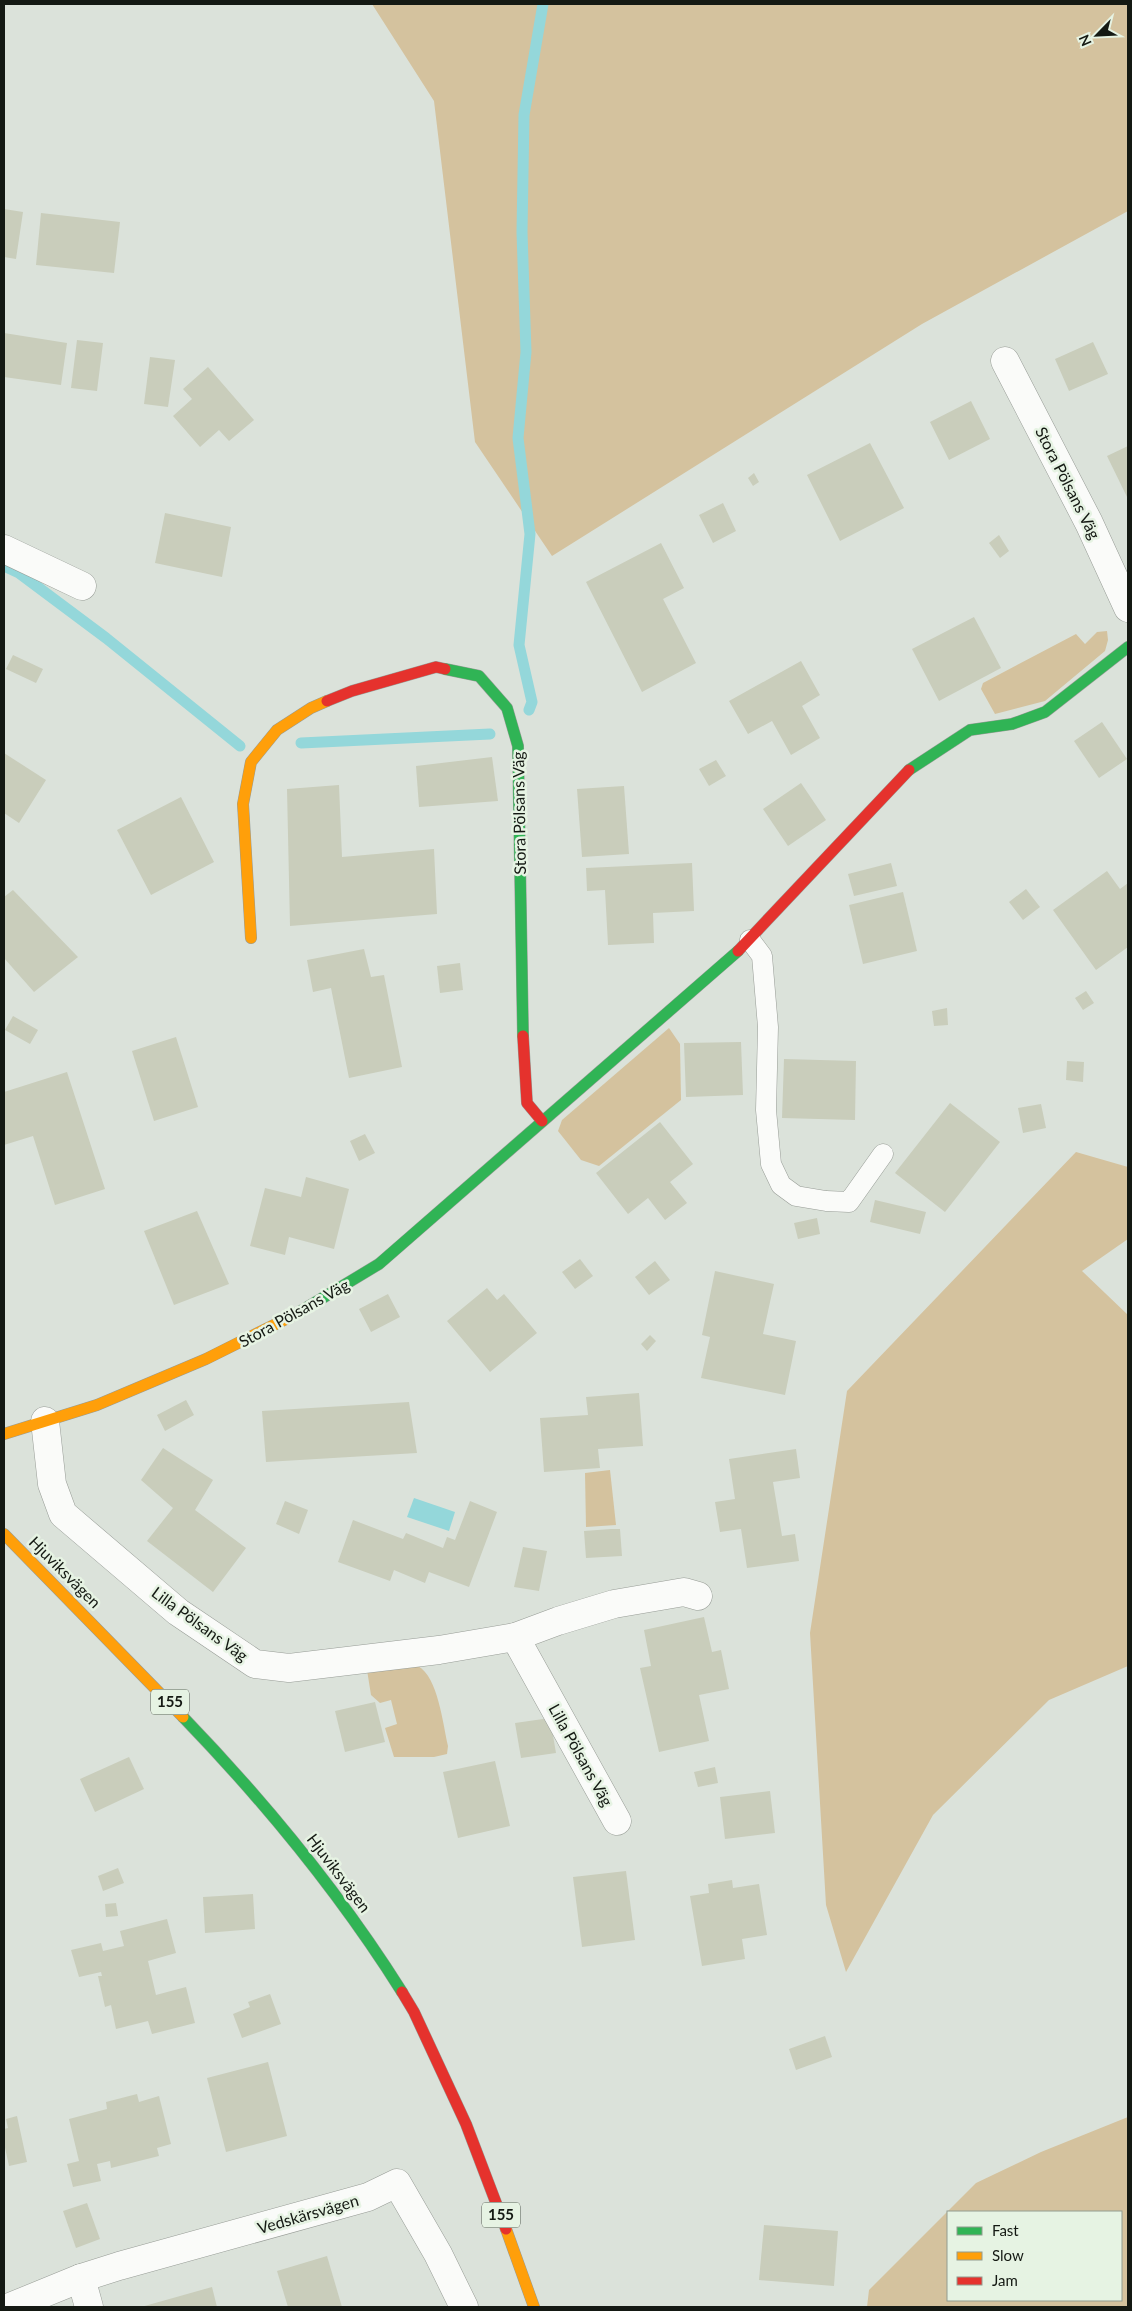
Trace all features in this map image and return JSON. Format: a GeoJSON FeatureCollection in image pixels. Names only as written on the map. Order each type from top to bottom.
{"type":"FeatureCollection","features":[{"type":"Feature","properties":{"kind":"street","name":"Stora Pölsans Väg"},"geometry":{"type":"LineString","coordinates":[[1005,360],[1089,523],[1128,608]]}},
{"type":"Feature","properties":{"kind":"street"},"geometry":{"type":"LineString","coordinates":[[4,549],[82,586]]}},
{"type":"Feature","properties":{"kind":"street","name":"Stora Pölsans Väg"},"geometry":{"type":"LineString","coordinates":[[4,1434],[97,1405],[206,1359],[302,1310],[379,1264],[750,940],[913,765],[970,730],[1012,724],[1045,712],[1128,647]]}},
{"type":"Feature","properties":{"kind":"street","name":"Stora Pölsans Väg"},"geometry":{"type":"LineString","coordinates":[[251,938],[243,804],[251,762],[277,730],[311,708],[352,691],[436,666],[479,676],[507,708],[518,746],[522,1047],[527,1103],[542,1121]]}},
{"type":"Feature","properties":{"kind":"street","name":"Lilla Pölsans Väg"},"geometry":{"type":"LineString","coordinates":[[45,1421],[52,1484],[63,1514],[178,1612],[255,1664],[289,1668],[439,1650],[514,1637],[614,1604],[684,1592],[698,1596]]}},
{"type":"Feature","properties":{"kind":"street","name":"Hjuviksvägen"},"geometry":{"type":"LineString","coordinates":[[4,1534],[237,1773],[311,1861],[378,1954],[414,2012],[466,2124],[534,2307]]}},
{"type":"Feature","properties":{"kind":"street","name":"Lilla Pölsans Väg"},"geometry":{"type":"LineString","coordinates":[[514,1637],[617,1821]]}},
{"type":"Feature","properties":{"kind":"street","name":"Vedskärsvägen"},"geometry":{"type":"LineString","coordinates":[[10,2307],[81,2278],[368,2197],[397,2183],[438,2254],[464,2307]]}},
{"type":"Feature","properties":{"kind":"street"},"geometry":{"type":"LineString","coordinates":[[81,2278],[89,2307]]}},
{"type":"Feature","properties":{"kind":"lane"},"geometry":{"type":"LineString","coordinates":[[750,940],[762,956],[768,1027],[766,1110],[768,1137],[771,1164],[781,1185],[796,1196],[826,1201],[849,1202],[883,1154]]}},
{"type":"Feature","properties":{"kind":"shaded area"},"geometry":{"type":"Polygon","coordinates":[[[372,4],[1128,4],[1128,211],[922,324],[552,556],[475,442],[434,101],[372,4]]]}},
{"type":"Feature","properties":{"kind":"shaded area"},"geometry":{"type":"Polygon","coordinates":[[[1107,631],[1108,640],[1105,651],[1045,701],[995,714],[981,689],[983,683],[1076,634],[1085,644],[1097,632],[1107,631]]]}},
{"type":"Feature","properties":{"kind":"shaded area"},"geometry":{"type":"Polygon","coordinates":[[[669,1028],[680,1044],[681,1100],[599,1166],[581,1160],[558,1131],[562,1120],[669,1028]]]}},
{"type":"Feature","properties":{"kind":"shaded area"},"geometry":{"type":"Polygon","coordinates":[[[1076,1152],[1128,1167],[1128,1239],[1082,1271],[1128,1315],[1128,1666],[1049,1700],[933,1815],[846,1972],[826,1905],[810,1633],[847,1391],[1076,1152]]]}},
{"type":"Feature","properties":{"kind":"shaded area"},"geometry":{"type":"Polygon","coordinates":[[[610,1470],[616,1525],[586,1527],[585,1473],[610,1470]]]}},
{"type":"Feature","properties":{"kind":"shaded area"},"geometry":{"type":"Polygon","coordinates":[[[418,1666],[430,1680],[439,1702],[448,1746],[447,1754],[434,1757],[394,1757],[385,1728],[397,1724],[391,1700],[380,1703],[371,1695],[367,1670],[418,1666]]]}},
{"type":"Feature","properties":{"kind":"shaded area"},"geometry":{"type":"Polygon","coordinates":[[[1128,2117],[1128,2307],[867,2307],[869,2290],[947,2212],[947,2301],[1122,2301],[1122,2211],[948,2211],[976,2183],[1041,2152],[1128,2117]]]}},
{"type":"Feature","properties":{"kind":"water"},"geometry":{"type":"Polygon","coordinates":[[[414,1498],[455,1512],[449,1531],[407,1517],[414,1498]]]}},
{"type":"Feature","properties":{"kind":"building"},"geometry":{"type":"Polygon","coordinates":[[[4,209],[23,212],[16,259],[4,257],[4,209]]]}},
{"type":"Feature","properties":{"kind":"building"},"geometry":{"type":"Polygon","coordinates":[[[41,213],[120,222],[114,273],[36,265],[41,213]]]}},
{"type":"Feature","properties":{"kind":"building"},"geometry":{"type":"Polygon","coordinates":[[[4,333],[67,343],[61,385],[4,377],[4,333]]]}},
{"type":"Feature","properties":{"kind":"building"},"geometry":{"type":"Polygon","coordinates":[[[77,340],[103,343],[97,391],[71,388],[77,340]]]}},
{"type":"Feature","properties":{"kind":"building"},"geometry":{"type":"Polygon","coordinates":[[[1093,342],[1108,374],[1069,391],[1055,359],[1093,342]]]}},
{"type":"Feature","properties":{"kind":"building"},"geometry":{"type":"Polygon","coordinates":[[[150,357],[175,360],[168,407],[144,404],[150,357]]]}},
{"type":"Feature","properties":{"kind":"building"},"geometry":{"type":"Polygon","coordinates":[[[208,367],[254,420],[229,441],[219,430],[200,447],[173,416],[192,399],[183,389],[208,367]]]}},
{"type":"Feature","properties":{"kind":"building"},"geometry":{"type":"Polygon","coordinates":[[[971,401],[990,439],[949,460],[930,422],[971,401]]]}},
{"type":"Feature","properties":{"kind":"building"},"geometry":{"type":"Polygon","coordinates":[[[870,443],[904,508],[840,541],[807,475],[870,443]]]}},
{"type":"Feature","properties":{"kind":"building"},"geometry":{"type":"Polygon","coordinates":[[[1128,446],[1128,499],[1107,456],[1128,446]]]}},
{"type":"Feature","properties":{"kind":"building"},"geometry":{"type":"Polygon","coordinates":[[[754,473],[759,482],[753,486],[748,478],[754,473]]]}},
{"type":"Feature","properties":{"kind":"building"},"geometry":{"type":"Polygon","coordinates":[[[723,503],[736,531],[713,543],[699,515],[723,503]]]}},
{"type":"Feature","properties":{"kind":"building"},"geometry":{"type":"Polygon","coordinates":[[[165,513],[231,527],[222,577],[155,563],[165,513]]]}},
{"type":"Feature","properties":{"kind":"building"},"geometry":{"type":"Polygon","coordinates":[[[999,535],[1009,551],[1000,558],[989,543],[999,535]]]}},
{"type":"Feature","properties":{"kind":"building"},"geometry":{"type":"Polygon","coordinates":[[[661,543],[684,588],[663,599],[696,663],[642,692],[586,582],[661,543]]]}},
{"type":"Feature","properties":{"kind":"building"},"geometry":{"type":"Polygon","coordinates":[[[974,617],[1001,668],[939,701],[912,649],[974,617]]]}},
{"type":"Feature","properties":{"kind":"building"},"geometry":{"type":"Polygon","coordinates":[[[13,655],[43,669],[36,683],[6,669],[13,655]]]}},
{"type":"Feature","properties":{"kind":"building"},"geometry":{"type":"Polygon","coordinates":[[[801,661],[820,695],[802,706],[820,738],[791,755],[772,721],[748,734],[729,701],[801,661]]]}},
{"type":"Feature","properties":{"kind":"building"},"geometry":{"type":"Polygon","coordinates":[[[1102,722],[1127,759],[1099,778],[1074,741],[1102,722]]]}},
{"type":"Feature","properties":{"kind":"building"},"geometry":{"type":"Polygon","coordinates":[[[4,753],[46,780],[19,823],[4,813],[4,753]]]}},
{"type":"Feature","properties":{"kind":"building"},"geometry":{"type":"Polygon","coordinates":[[[492,757],[498,801],[419,807],[416,766],[492,757]]]}},
{"type":"Feature","properties":{"kind":"building"},"geometry":{"type":"Polygon","coordinates":[[[716,760],[726,776],[709,786],[699,769],[716,760]]]}},
{"type":"Feature","properties":{"kind":"building"},"geometry":{"type":"Polygon","coordinates":[[[801,783],[826,820],[788,846],[763,809],[801,783]]]}},
{"type":"Feature","properties":{"kind":"building"},"geometry":{"type":"Polygon","coordinates":[[[339,785],[342,857],[434,849],[437,914],[290,926],[287,789],[339,785]]]}},
{"type":"Feature","properties":{"kind":"building"},"geometry":{"type":"Polygon","coordinates":[[[624,786],[629,854],[582,857],[577,789],[624,786]]]}},
{"type":"Feature","properties":{"kind":"building"},"geometry":{"type":"Polygon","coordinates":[[[181,797],[214,862],[151,895],[117,830],[181,797]]]}},
{"type":"Feature","properties":{"kind":"building"},"geometry":{"type":"Polygon","coordinates":[[[692,863],[694,911],[653,913],[654,943],[608,945],[605,890],[587,891],[586,868],[692,863]]]}},
{"type":"Feature","properties":{"kind":"building"},"geometry":{"type":"Polygon","coordinates":[[[891,863],[897,886],[854,896],[848,874],[891,863]]]}},
{"type":"Feature","properties":{"kind":"building"},"geometry":{"type":"Polygon","coordinates":[[[1107,871],[1120,889],[1128,883],[1128,947],[1096,970],[1053,910],[1107,871]]]}},
{"type":"Feature","properties":{"kind":"building"},"geometry":{"type":"Polygon","coordinates":[[[1026,889],[1040,907],[1023,920],[1009,902],[1026,889]]]}},
{"type":"Feature","properties":{"kind":"building"},"geometry":{"type":"Polygon","coordinates":[[[13,890],[78,957],[34,992],[4,958],[4,897],[13,890]]]}},
{"type":"Feature","properties":{"kind":"building"},"geometry":{"type":"Polygon","coordinates":[[[903,892],[917,951],[863,964],[849,905],[903,892]]]}},
{"type":"Feature","properties":{"kind":"building"},"geometry":{"type":"Polygon","coordinates":[[[364,949],[371,977],[384,975],[402,1067],[349,1078],[331,988],[313,992],[307,960],[364,949]]]}},
{"type":"Feature","properties":{"kind":"building"},"geometry":{"type":"Polygon","coordinates":[[[460,963],[463,990],[440,993],[437,966],[460,963]]]}},
{"type":"Feature","properties":{"kind":"building"},"geometry":{"type":"Polygon","coordinates":[[[1086,991],[1094,1003],[1083,1010],[1075,998],[1086,991]]]}},
{"type":"Feature","properties":{"kind":"building"},"geometry":{"type":"Polygon","coordinates":[[[947,1008],[948,1025],[934,1026],[932,1011],[947,1008]]]}},
{"type":"Feature","properties":{"kind":"building"},"geometry":{"type":"Polygon","coordinates":[[[13,1016],[38,1030],[30,1044],[5,1030],[13,1016]]]}},
{"type":"Feature","properties":{"kind":"building"},"geometry":{"type":"Polygon","coordinates":[[[176,1037],[198,1107],[154,1121],[132,1051],[176,1037]]]}},
{"type":"Feature","properties":{"kind":"building"},"geometry":{"type":"Polygon","coordinates":[[[741,1042],[743,1095],[686,1097],[684,1043],[741,1042]]]}},
{"type":"Feature","properties":{"kind":"building"},"geometry":{"type":"Polygon","coordinates":[[[784,1059],[856,1061],[855,1120],[782,1118],[784,1059]]]}},
{"type":"Feature","properties":{"kind":"building"},"geometry":{"type":"Polygon","coordinates":[[[1067,1061],[1084,1062],[1083,1082],[1066,1080],[1067,1061]]]}},
{"type":"Feature","properties":{"kind":"building"},"geometry":{"type":"Polygon","coordinates":[[[67,1072],[105,1189],[55,1205],[33,1136],[4,1145],[4,1092],[67,1072]]]}},
{"type":"Feature","properties":{"kind":"building"},"geometry":{"type":"Polygon","coordinates":[[[950,1103],[1000,1142],[945,1212],[895,1173],[950,1103]]]}},
{"type":"Feature","properties":{"kind":"building"},"geometry":{"type":"Polygon","coordinates":[[[1041,1104],[1046,1128],[1023,1133],[1018,1108],[1041,1104]]]}},
{"type":"Feature","properties":{"kind":"building"},"geometry":{"type":"Polygon","coordinates":[[[660,1122],[693,1164],[670,1182],[687,1203],[665,1220],[648,1198],[628,1214],[596,1173],[660,1122]]]}},
{"type":"Feature","properties":{"kind":"building"},"geometry":{"type":"Polygon","coordinates":[[[365,1134],[375,1153],[359,1161],[350,1141],[365,1134]]]}},
{"type":"Feature","properties":{"kind":"building"},"geometry":{"type":"Polygon","coordinates":[[[306,1177],[349,1189],[334,1249],[289,1237],[285,1255],[250,1246],[265,1188],[301,1197],[306,1177]]]}},
{"type":"Feature","properties":{"kind":"building"},"geometry":{"type":"Polygon","coordinates":[[[875,1200],[926,1212],[920,1234],[870,1222],[875,1200]]]}},
{"type":"Feature","properties":{"kind":"building"},"geometry":{"type":"Polygon","coordinates":[[[197,1211],[229,1284],[174,1305],[144,1231],[197,1211]]]}},
{"type":"Feature","properties":{"kind":"building"},"geometry":{"type":"Polygon","coordinates":[[[817,1218],[820,1234],[798,1239],[794,1223],[817,1218]]]}},
{"type":"Feature","properties":{"kind":"building"},"geometry":{"type":"Polygon","coordinates":[[[580,1259],[593,1276],[575,1289],[562,1272],[580,1259]]]}},
{"type":"Feature","properties":{"kind":"building"},"geometry":{"type":"Polygon","coordinates":[[[655,1261],[670,1280],[649,1295],[635,1277],[655,1261]]]}},
{"type":"Feature","properties":{"kind":"building"},"geometry":{"type":"Polygon","coordinates":[[[715,1271],[774,1284],[763,1334],[796,1341],[785,1395],[701,1378],[710,1337],[702,1335],[715,1271]]]}},
{"type":"Feature","properties":{"kind":"building"},"geometry":{"type":"Polygon","coordinates":[[[487,1288],[497,1300],[504,1294],[537,1333],[490,1372],[447,1321],[487,1288]]]}},
{"type":"Feature","properties":{"kind":"building"},"geometry":{"type":"Polygon","coordinates":[[[388,1294],[400,1317],[371,1332],[359,1309],[388,1294]]]}},
{"type":"Feature","properties":{"kind":"building"},"geometry":{"type":"Polygon","coordinates":[[[650,1335],[656,1341],[647,1351],[641,1344],[650,1335]]]}},
{"type":"Feature","properties":{"kind":"building"},"geometry":{"type":"Polygon","coordinates":[[[639,1393],[643,1446],[598,1449],[600,1468],[544,1472],[540,1418],[588,1415],[586,1397],[639,1393]]]}},
{"type":"Feature","properties":{"kind":"building"},"geometry":{"type":"Polygon","coordinates":[[[186,1400],[194,1415],[165,1431],[157,1415],[186,1400]]]}},
{"type":"Feature","properties":{"kind":"building"},"geometry":{"type":"Polygon","coordinates":[[[409,1402],[417,1453],[266,1462],[262,1411],[409,1402]]]}},
{"type":"Feature","properties":{"kind":"building"},"geometry":{"type":"Polygon","coordinates":[[[163,1448],[213,1480],[195,1510],[246,1548],[213,1592],[147,1541],[173,1508],[141,1480],[163,1448]]]}},
{"type":"Feature","properties":{"kind":"building"},"geometry":{"type":"Polygon","coordinates":[[[796,1449],[800,1478],[773,1482],[782,1536],[795,1534],[799,1561],[747,1568],[741,1529],[720,1532],[715,1502],[735,1499],[729,1459],[796,1449]]]}},
{"type":"Feature","properties":{"kind":"building"},"geometry":{"type":"Polygon","coordinates":[[[285,1501],[308,1510],[299,1534],[276,1524],[285,1501]]]}},
{"type":"Feature","properties":{"kind":"building"},"geometry":{"type":"Polygon","coordinates":[[[470,1501],[497,1512],[469,1587],[429,1572],[425,1583],[394,1570],[390,1581],[338,1562],[353,1520],[403,1539],[406,1533],[443,1548],[447,1537],[455,1540],[470,1501]]]}},
{"type":"Feature","properties":{"kind":"building"},"geometry":{"type":"Polygon","coordinates":[[[620,1529],[622,1556],[586,1558],[584,1531],[620,1529]]]}},
{"type":"Feature","properties":{"kind":"building"},"geometry":{"type":"Polygon","coordinates":[[[523,1547],[547,1551],[539,1591],[514,1587],[523,1547]]]}},
{"type":"Feature","properties":{"kind":"building"},"geometry":{"type":"Polygon","coordinates":[[[704,1617],[712,1652],[721,1650],[729,1689],[699,1695],[709,1741],[659,1752],[640,1668],[651,1666],[644,1630],[704,1617]]]}},
{"type":"Feature","properties":{"kind":"building"},"geometry":{"type":"Polygon","coordinates":[[[375,1702],[385,1742],[345,1752],[335,1711],[375,1702]]]}},
{"type":"Feature","properties":{"kind":"building"},"geometry":{"type":"Polygon","coordinates":[[[550,1718],[556,1753],[521,1758],[515,1723],[550,1718]]]}},
{"type":"Feature","properties":{"kind":"building"},"geometry":{"type":"Polygon","coordinates":[[[129,1757],[144,1789],[95,1812],[80,1779],[129,1757]]]}},
{"type":"Feature","properties":{"kind":"building"},"geometry":{"type":"Polygon","coordinates":[[[495,1761],[510,1826],[458,1838],[443,1772],[495,1761]]]}},
{"type":"Feature","properties":{"kind":"building"},"geometry":{"type":"Polygon","coordinates":[[[715,1767],[718,1783],[698,1787],[694,1772],[715,1767]]]}},
{"type":"Feature","properties":{"kind":"building"},"geometry":{"type":"Polygon","coordinates":[[[770,1791],[775,1833],[725,1839],[720,1797],[770,1791]]]}},
{"type":"Feature","properties":{"kind":"building"},"geometry":{"type":"Polygon","coordinates":[[[118,1868],[124,1883],[103,1891],[98,1876],[118,1868]]]}},
{"type":"Feature","properties":{"kind":"building"},"geometry":{"type":"Polygon","coordinates":[[[626,1871],[635,1940],[582,1947],[573,1877],[626,1871]]]}},
{"type":"Feature","properties":{"kind":"building"},"geometry":{"type":"Polygon","coordinates":[[[732,1880],[733,1888],[759,1884],[767,1935],[742,1939],[745,1959],[702,1966],[690,1896],[709,1893],[708,1884],[732,1880]]]}},
{"type":"Feature","properties":{"kind":"building"},"geometry":{"type":"Polygon","coordinates":[[[253,1894],[255,1929],[205,1933],[203,1897],[253,1894]]]}},
{"type":"Feature","properties":{"kind":"building"},"geometry":{"type":"Polygon","coordinates":[[[116,1903],[118,1916],[106,1917],[105,1904],[116,1903]]]}},
{"type":"Feature","properties":{"kind":"building"},"geometry":{"type":"Polygon","coordinates":[[[167,1919],[176,1953],[148,1961],[156,1995],[186,1987],[195,2023],[152,2034],[148,2021],[116,2029],[111,2005],[105,2007],[98,1976],[102,1976],[101,1972],[79,1977],[71,1950],[101,1943],[103,1951],[124,1946],[120,1931],[167,1919]]]}},
{"type":"Feature","properties":{"kind":"building"},"geometry":{"type":"Polygon","coordinates":[[[270,1994],[281,2024],[242,2038],[233,2014],[250,2007],[248,2002],[270,1994]]]}},
{"type":"Feature","properties":{"kind":"building"},"geometry":{"type":"Polygon","coordinates":[[[825,2036],[832,2057],[796,2070],[789,2049],[825,2036]]]}},
{"type":"Feature","properties":{"kind":"building"},"geometry":{"type":"Polygon","coordinates":[[[268,2062],[287,2136],[226,2152],[207,2078],[268,2062]]]}},
{"type":"Feature","properties":{"kind":"building"},"geometry":{"type":"Polygon","coordinates":[[[137,2094],[139,2102],[159,2096],[171,2144],[157,2148],[159,2156],[111,2168],[110,2161],[97,2164],[101,2181],[73,2187],[67,2164],[79,2161],[69,2119],[107,2109],[106,2102],[137,2094]]]}},
{"type":"Feature","properties":{"kind":"building"},"geometry":{"type":"Polygon","coordinates":[[[17,2116],[27,2162],[9,2166],[4,2143],[4,2129],[8,2128],[6,2119],[17,2116]]]}},
{"type":"Feature","properties":{"kind":"building"},"geometry":{"type":"Polygon","coordinates":[[[87,2203],[100,2239],[76,2248],[63,2211],[87,2203]]]}},
{"type":"Feature","properties":{"kind":"building"},"geometry":{"type":"Polygon","coordinates":[[[764,2225],[838,2231],[834,2286],[759,2280],[764,2225]]]}},
{"type":"Feature","properties":{"kind":"building"},"geometry":{"type":"Polygon","coordinates":[[[327,2256],[342,2307],[288,2307],[277,2271],[327,2256]]]}},
{"type":"Feature","properties":{"kind":"building"},"geometry":{"type":"Polygon","coordinates":[[[212,2287],[217,2307],[141,2307],[212,2287]]]}},
{"type":"Feature","properties":{"kind":"waterway"},"geometry":{"type":"LineString","coordinates":[[529,710],[532,702],[519,645],[530,534],[518,438],[526,352],[522,232],[524,115],[543,4]]}},
{"type":"Feature","properties":{"kind":"waterway"},"geometry":{"type":"LineString","coordinates":[[4,566],[19,573],[106,638],[240,746]]}},
{"type":"Feature","properties":{"kind":"waterway"},"geometry":{"type":"LineString","coordinates":[[301,743],[490,734]]}},
{"type":"Feature","properties":{"kind":"traffic: fast"},"geometry":{"type":"LineString","coordinates":[[909,770],[970,730],[1012,724],[1045,712],[1128,647]]}},
{"type":"Feature","properties":{"kind":"traffic: fast"},"geometry":{"type":"LineString","coordinates":[[445,669],[479,676],[507,708],[518,746],[523,1036]]}},
{"type":"Feature","properties":{"kind":"traffic: fast"},"geometry":{"type":"LineString","coordinates":[[296,1314],[379,1264],[738,951]]}},
{"type":"Feature","properties":{"kind":"traffic: fast"},"geometry":{"type":"LineString","coordinates":[[183,1717],[243,1782],[300,1849],[353,1919],[402,1992]]}},
{"type":"Feature","properties":{"kind":"traffic: slow"},"geometry":{"type":"LineString","coordinates":[[251,938],[243,804],[251,762],[277,730],[311,708],[327,701]]}},
{"type":"Feature","properties":{"kind":"traffic: slow"},"geometry":{"type":"LineString","coordinates":[[4,1434],[97,1405],[206,1359],[296,1314]]}},
{"type":"Feature","properties":{"kind":"traffic: slow"},"geometry":{"type":"LineString","coordinates":[[4,1534],[183,1717]]}},
{"type":"Feature","properties":{"kind":"traffic: slow"},"geometry":{"type":"LineString","coordinates":[[506,2229],[534,2307]]}},
{"type":"Feature","properties":{"kind":"traffic: jam"},"geometry":{"type":"LineString","coordinates":[[327,701],[352,691],[436,667],[445,669]]}},
{"type":"Feature","properties":{"kind":"traffic: jam"},"geometry":{"type":"LineString","coordinates":[[738,951],[909,770]]}},
{"type":"Feature","properties":{"kind":"traffic: jam"},"geometry":{"type":"LineString","coordinates":[[523,1036],[527,1103],[542,1121]]}},
{"type":"Feature","properties":{"kind":"traffic: jam"},"geometry":{"type":"LineString","coordinates":[[402,1992],[414,2012],[466,2124],[506,2229]]}}]}
